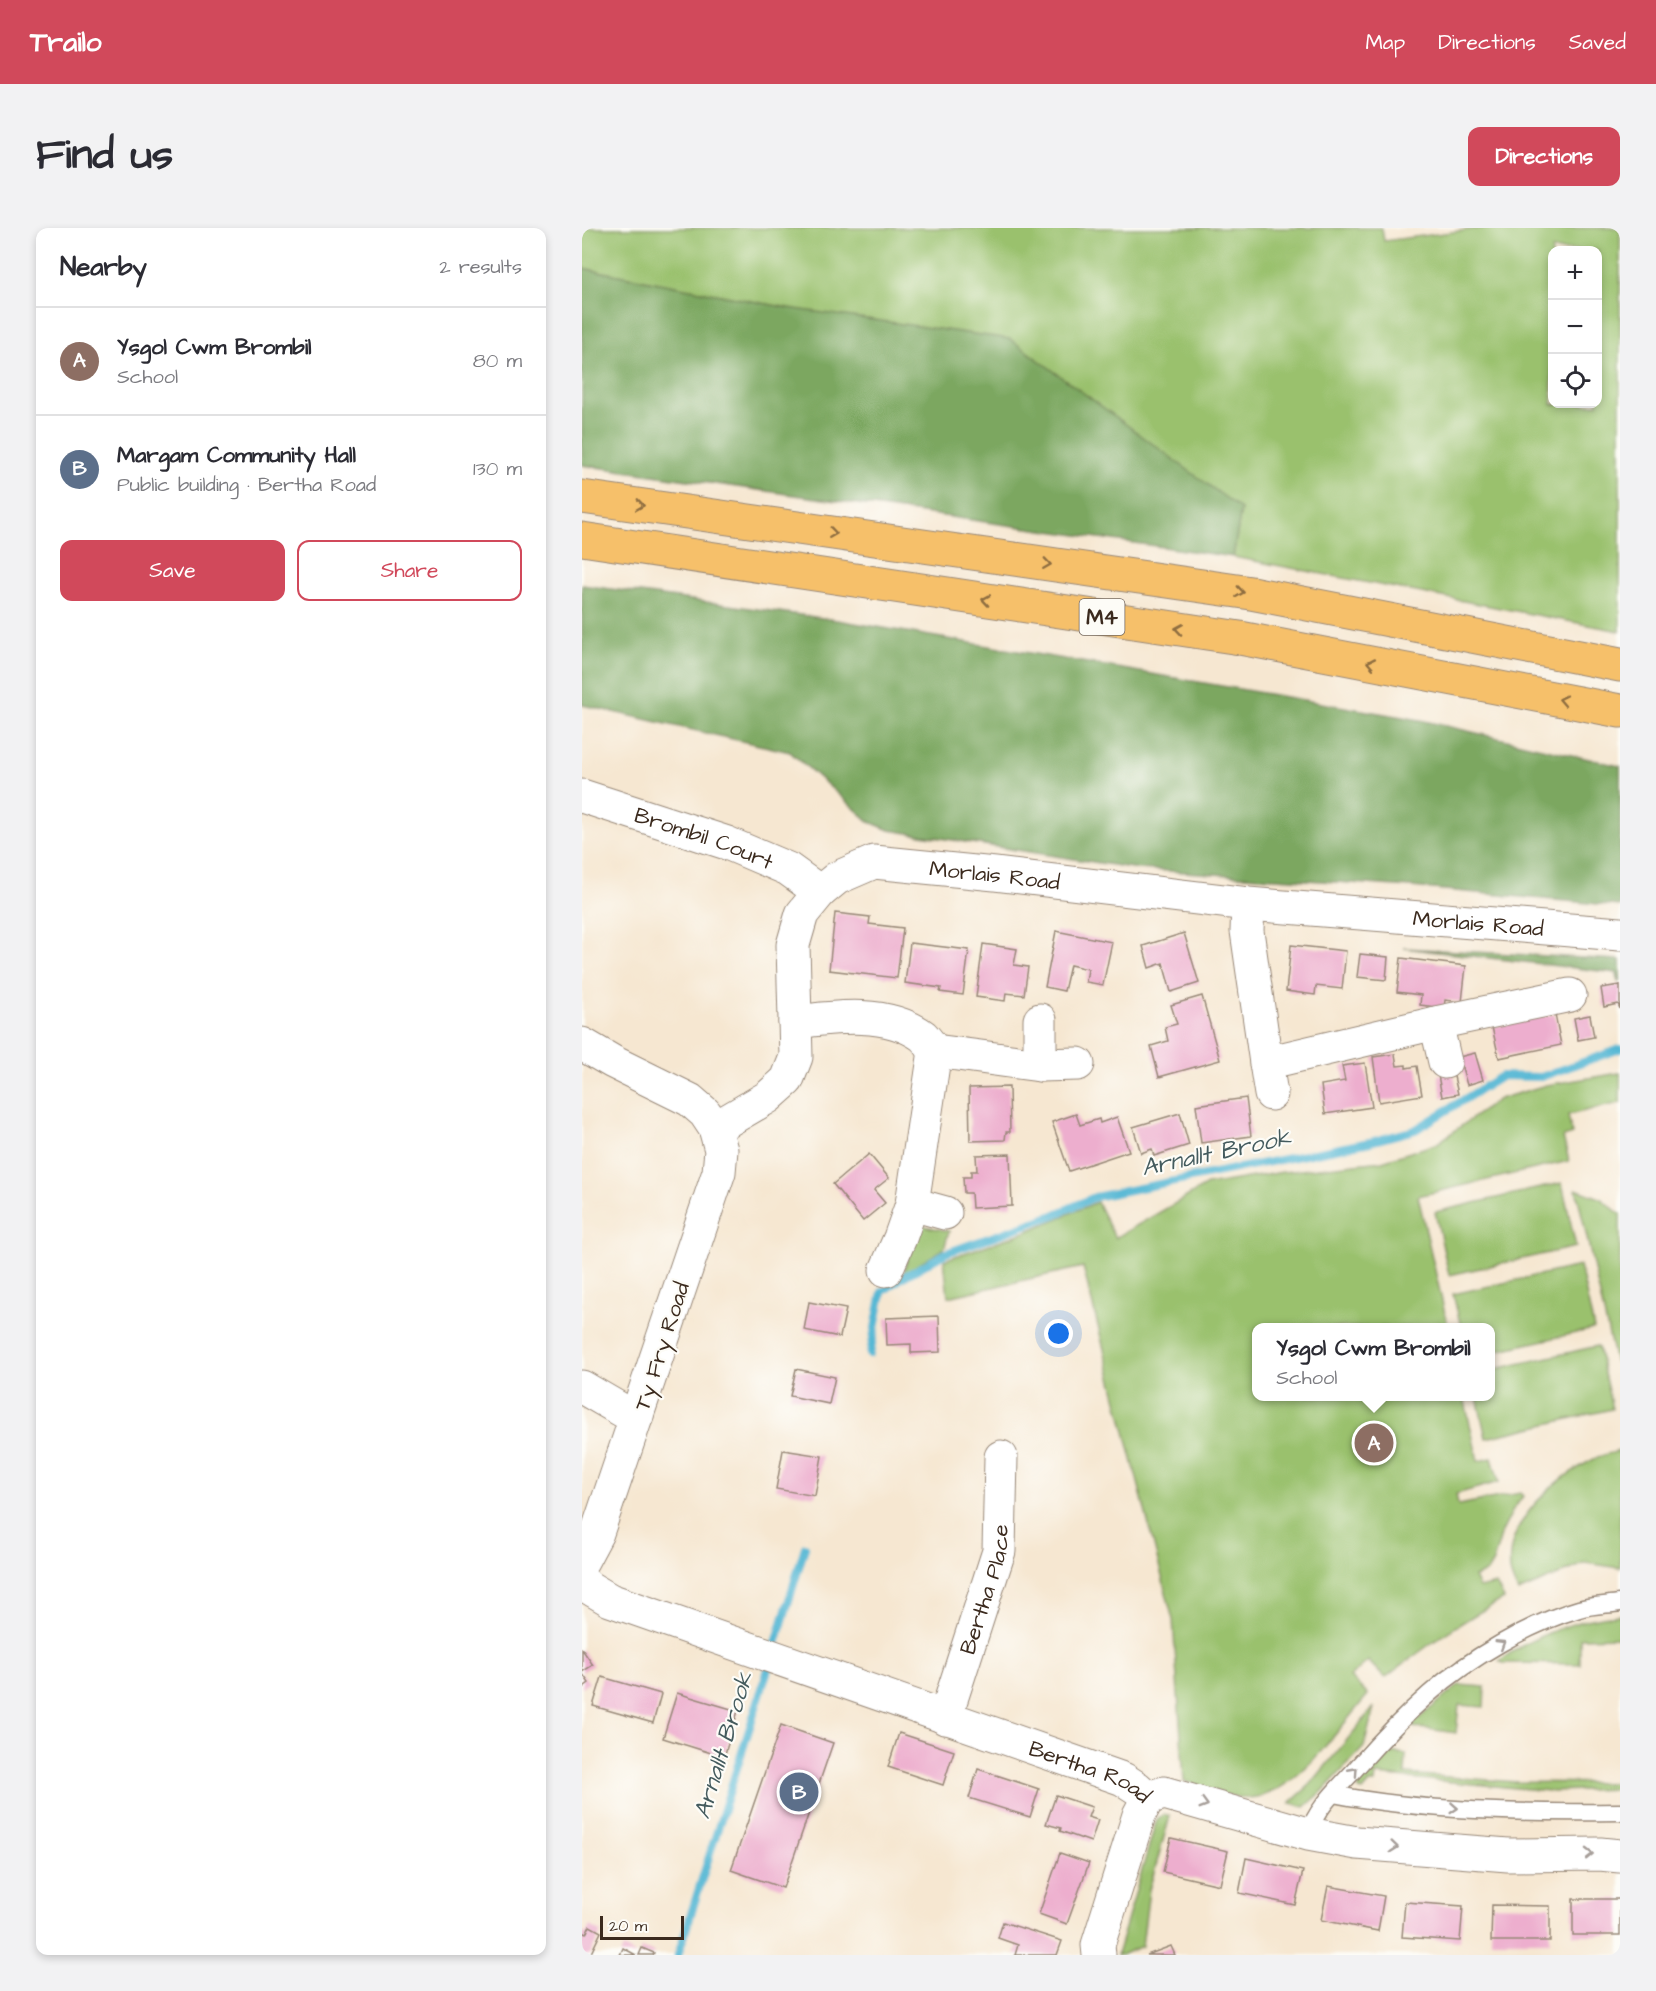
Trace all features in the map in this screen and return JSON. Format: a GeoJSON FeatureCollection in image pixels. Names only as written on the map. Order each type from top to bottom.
{"type":"FeatureCollection","features":[{"type":"Feature","properties":{"kind":"highway","name":"M4"},"geometry":{"type":"LineString","coordinates":[[582,497],[1251,593],[1620,664]]}},
{"type":"Feature","properties":{"kind":"highway","name":"M4"},"geometry":{"type":"LineString","coordinates":[[582,539],[1240,638],[1620,711]]}},
{"type":"Feature","properties":{"kind":"street","name":"Brombil Court"},"geometry":{"type":"LineString","coordinates":[[582,796],[727,843],[788,869],[820,892]]}},
{"type":"Feature","properties":{"kind":"street","name":"Morlais Road"},"geometry":{"type":"LineString","coordinates":[[715,1128],[768,1097],[787,1080],[796,1057],[793,945],[802,914],[820,892],[837,878],[874,862],[1248,904],[1620,934]]}},
{"type":"Feature","properties":{"kind":"street"},"geometry":{"type":"LineString","coordinates":[[1248,904],[1247,930],[1268,1078],[1436,1023],[1570,994]]}},
{"type":"Feature","properties":{"kind":"street"},"geometry":{"type":"LineString","coordinates":[[795,1022],[861,1017],[892,1021],[923,1037],[935,1051],[1040,1065],[1077,1064]]}},
{"type":"Feature","properties":{"kind":"street"},"geometry":{"type":"LineString","coordinates":[[1040,1020],[1040,1065]]}},
{"type":"Feature","properties":{"kind":"street"},"geometry":{"type":"LineString","coordinates":[[1436,1023],[1445,1062]]}},
{"type":"Feature","properties":{"kind":"street"},"geometry":{"type":"LineString","coordinates":[[582,1044],[690,1100],[705,1113],[715,1128]]}},
{"type":"Feature","properties":{"kind":"street"},"geometry":{"type":"LineString","coordinates":[[886,1270],[912,1204],[935,1051]]}},
{"type":"Feature","properties":{"kind":"street","name":"Ty Fry Road"},"geometry":{"type":"LineString","coordinates":[[582,1561],[597,1533],[719,1173],[721,1150],[715,1128]]}},
{"type":"Feature","properties":{"kind":"street"},"geometry":{"type":"LineString","coordinates":[[912,1204],[945,1213]]}},
{"type":"Feature","properties":{"kind":"street"},"geometry":{"type":"LineString","coordinates":[[582,1387],[623,1411],[637,1416]]}},
{"type":"Feature","properties":{"kind":"street","name":"Bertha Place"},"geometry":{"type":"LineString","coordinates":[[945,1718],[999,1551],[1001,1457]]}},
{"type":"Feature","properties":{"kind":"street","name":"Bertha Road"},"geometry":{"type":"LineString","coordinates":[[582,1581],[610,1600],[1123,1779],[1148,1798],[1164,1792],[1308,1834],[1357,1843],[1508,1855],[1600,1854],[1620,1856]]}},
{"type":"Feature","properties":{"kind":"street"},"geometry":{"type":"LineString","coordinates":[[1099,1955],[1098,1945],[1132,1836],[1148,1798]]}},
{"type":"Feature","properties":{"kind":"lane"},"geometry":{"type":"LineString","coordinates":[[1308,1834],[1316,1813],[1392,1729],[1430,1692],[1466,1666],[1530,1626],[1581,1608],[1620,1603]]}},
{"type":"Feature","properties":{"kind":"lane"},"geometry":{"type":"LineString","coordinates":[[1333,1794],[1363,1800],[1458,1808],[1561,1813],[1620,1812]]}},
{"type":"Feature","properties":{"kind":"green space"},"geometry":{"type":"Polygon","coordinates":[[[582,228],[1382,228],[1384,241],[1482,228],[1620,228],[1620,631],[1233,557],[1241,509],[788,308],[582,268],[582,228]]]}},
{"type":"Feature","properties":{"kind":"green space"},"geometry":{"type":"Polygon","coordinates":[[[582,268],[788,308],[1010,339],[1241,509],[1233,557],[582,465],[582,268]]]}},
{"type":"Feature","properties":{"kind":"green space"},"geometry":{"type":"Polygon","coordinates":[[[582,585],[837,620],[1420,720],[1620,766],[1620,906],[1411,887],[1138,869],[889,830],[870,822],[790,752],[582,705],[582,585]]]}},
{"type":"Feature","properties":{"kind":"green space"},"geometry":{"type":"Polygon","coordinates":[[[1404,948],[1620,960],[1620,982],[1618,982],[1617,973],[1404,948]]]}},
{"type":"Feature","properties":{"kind":"green space"},"geometry":{"type":"Polygon","coordinates":[[[1620,1073],[1620,1103],[1568,1115],[1572,1134],[1563,1137],[1569,1161],[1418,1196],[1447,1323],[1252,1323],[1252,1401],[1465,1401],[1478,1461],[1492,1458],[1499,1482],[1456,1494],[1458,1505],[1520,1493],[1523,1496],[1502,1532],[1493,1562],[1487,1572],[1474,1577],[1479,1588],[1496,1584],[1504,1599],[1457,1626],[1385,1678],[1368,1661],[1350,1677],[1368,1695],[1318,1755],[1303,1770],[1273,1792],[1257,1797],[1239,1797],[1184,1781],[1173,1620],[1083,1267],[948,1297],[944,1260],[1025,1232],[1097,1202],[1115,1238],[1207,1185],[1283,1172],[1382,1161],[1436,1144],[1499,1099],[1546,1085],[1620,1073]]]}},
{"type":"Feature","properties":{"kind":"green space"},"geometry":{"type":"Polygon","coordinates":[[[1562,1183],[1576,1247],[1449,1275],[1435,1212],[1562,1183]]]}},
{"type":"Feature","properties":{"kind":"green space"},"geometry":{"type":"Polygon","coordinates":[[[1576,1189],[1600,1198],[1620,1214],[1620,1360],[1615,1362],[1576,1189]]]}},
{"type":"Feature","properties":{"kind":"green space"},"geometry":{"type":"Polygon","coordinates":[[[924,1226],[949,1231],[944,1249],[903,1274],[917,1230],[924,1226]]]}},
{"type":"Feature","properties":{"kind":"green space"},"geometry":{"type":"Polygon","coordinates":[[[1580,1266],[1594,1329],[1495,1351],[1495,1323],[1460,1323],[1453,1294],[1580,1266]]]}},
{"type":"Feature","properties":{"kind":"green space"},"geometry":{"type":"Polygon","coordinates":[[[1598,1346],[1612,1409],[1486,1438],[1478,1401],[1495,1401],[1495,1369],[1598,1346]]]}},
{"type":"Feature","properties":{"kind":"green space"},"geometry":{"type":"Polygon","coordinates":[[[1620,1451],[1620,1568],[1586,1563],[1518,1592],[1510,1571],[1510,1552],[1515,1534],[1524,1518],[1536,1502],[1566,1476],[1598,1457],[1620,1451]]]}},
{"type":"Feature","properties":{"kind":"green space"},"geometry":{"type":"Polygon","coordinates":[[[1620,1615],[1620,1637],[1580,1638],[1580,1664],[1503,1663],[1499,1661],[1541,1636],[1573,1624],[1620,1615]]]}},
{"type":"Feature","properties":{"kind":"green space"},"geometry":{"type":"Polygon","coordinates":[[[1459,1685],[1485,1687],[1484,1707],[1459,1705],[1456,1733],[1413,1727],[1413,1723],[1459,1685]]]}},
{"type":"Feature","properties":{"kind":"green space"},"geometry":{"type":"Polygon","coordinates":[[[1374,1707],[1364,1747],[1305,1807],[1290,1803],[1310,1785],[1374,1707]]]}},
{"type":"Feature","properties":{"kind":"green space"},"geometry":{"type":"Polygon","coordinates":[[[1386,1752],[1406,1754],[1405,1774],[1517,1782],[1620,1783],[1620,1789],[1549,1791],[1376,1775],[1375,1783],[1370,1783],[1363,1791],[1359,1790],[1357,1781],[1386,1752]]]}},
{"type":"Feature","properties":{"kind":"green space"},"geometry":{"type":"Polygon","coordinates":[[[1163,1815],[1170,1816],[1149,1890],[1142,1946],[1117,1955],[1157,1819],[1163,1815]]]}},
{"type":"Feature","properties":{"kind":"building"},"geometry":{"type":"Polygon","coordinates":[[[835,913],[870,917],[869,924],[903,928],[897,978],[829,970],[835,913]]]}},
{"type":"Feature","properties":{"kind":"building"},"geometry":{"type":"Polygon","coordinates":[[[1056,931],[1112,942],[1103,985],[1086,982],[1088,969],[1070,965],[1064,991],[1045,987],[1056,931]]]}},
{"type":"Feature","properties":{"kind":"building"},"geometry":{"type":"Polygon","coordinates":[[[1184,933],[1199,983],[1171,992],[1163,963],[1149,968],[1143,946],[1184,933]]]}},
{"type":"Feature","properties":{"kind":"building"},"geometry":{"type":"Polygon","coordinates":[[[910,943],[969,950],[963,995],[940,992],[941,988],[905,983],[910,943]]]}},
{"type":"Feature","properties":{"kind":"building"},"geometry":{"type":"Polygon","coordinates":[[[983,944],[1017,949],[1014,965],[1028,967],[1024,995],[1006,993],[1005,1001],[976,997],[983,944]]]}},
{"type":"Feature","properties":{"kind":"building"},"geometry":{"type":"Polygon","coordinates":[[[1291,945],[1346,951],[1342,989],[1316,986],[1315,995],[1286,991],[1291,945]]]}},
{"type":"Feature","properties":{"kind":"building"},"geometry":{"type":"Polygon","coordinates":[[[1360,954],[1388,957],[1386,980],[1357,977],[1360,954]]]}},
{"type":"Feature","properties":{"kind":"building"},"geometry":{"type":"Polygon","coordinates":[[[1401,958],[1466,966],[1462,1002],[1445,1000],[1444,1008],[1420,1005],[1421,995],[1397,992],[1401,958]]]}},
{"type":"Feature","properties":{"kind":"building"},"geometry":{"type":"Polygon","coordinates":[[[1620,985],[1620,1009],[1618,1004],[1604,1007],[1601,988],[1620,985]]]}},
{"type":"Feature","properties":{"kind":"building"},"geometry":{"type":"Polygon","coordinates":[[[1202,996],[1220,1060],[1159,1077],[1151,1046],[1168,1041],[1165,1027],[1177,1024],[1171,1005],[1202,996]]]}},
{"type":"Feature","properties":{"kind":"building"},"geometry":{"type":"Polygon","coordinates":[[[1555,1014],[1561,1045],[1499,1058],[1492,1027],[1555,1014]]]}},
{"type":"Feature","properties":{"kind":"building"},"geometry":{"type":"Polygon","coordinates":[[[1590,1015],[1594,1037],[1578,1040],[1574,1018],[1590,1015]]]}},
{"type":"Feature","properties":{"kind":"building"},"geometry":{"type":"Polygon","coordinates":[[[1475,1053],[1483,1080],[1467,1085],[1459,1057],[1475,1053]]]}},
{"type":"Feature","properties":{"kind":"building"},"geometry":{"type":"Polygon","coordinates":[[[1395,1054],[1397,1066],[1406,1065],[1406,1068],[1417,1066],[1422,1095],[1379,1102],[1373,1057],[1395,1054]]]}},
{"type":"Feature","properties":{"kind":"building"},"geometry":{"type":"Polygon","coordinates":[[[1365,1063],[1372,1107],[1325,1114],[1321,1085],[1345,1081],[1342,1066],[1365,1063]]]}},
{"type":"Feature","properties":{"kind":"building"},"geometry":{"type":"Polygon","coordinates":[[[1453,1072],[1458,1094],[1442,1097],[1438,1075],[1453,1072]]]}},
{"type":"Feature","properties":{"kind":"building"},"geometry":{"type":"Polygon","coordinates":[[[1009,1087],[1010,1132],[1006,1132],[1005,1140],[970,1141],[969,1088],[1009,1087]]]}},
{"type":"Feature","properties":{"kind":"building"},"geometry":{"type":"Polygon","coordinates":[[[1246,1098],[1251,1136],[1201,1143],[1196,1105],[1246,1098]]]}},
{"type":"Feature","properties":{"kind":"building"},"geometry":{"type":"Polygon","coordinates":[[[1180,1113],[1189,1145],[1154,1156],[1152,1149],[1141,1153],[1133,1127],[1180,1113]]]}},
{"type":"Feature","properties":{"kind":"building"},"geometry":{"type":"Polygon","coordinates":[[[1076,1114],[1080,1125],[1099,1119],[1100,1123],[1117,1117],[1129,1151],[1069,1171],[1052,1122],[1076,1114]]]}},
{"type":"Feature","properties":{"kind":"building"},"geometry":{"type":"Polygon","coordinates":[[[869,1154],[889,1178],[874,1190],[885,1203],[863,1221],[833,1184],[869,1154]]]}},
{"type":"Feature","properties":{"kind":"building"},"geometry":{"type":"Polygon","coordinates":[[[1010,1154],[1012,1206],[972,1208],[971,1193],[964,1193],[963,1177],[971,1177],[971,1171],[977,1171],[976,1155],[1010,1154]]]}},
{"type":"Feature","properties":{"kind":"building"},"geometry":{"type":"Polygon","coordinates":[[[809,1302],[846,1309],[840,1337],[804,1330],[809,1302]]]}},
{"type":"Feature","properties":{"kind":"building"},"geometry":{"type":"Polygon","coordinates":[[[939,1316],[940,1352],[911,1353],[911,1344],[887,1345],[886,1318],[939,1316]]]}},
{"type":"Feature","properties":{"kind":"building"},"geometry":{"type":"Polygon","coordinates":[[[796,1369],[835,1377],[829,1404],[790,1396],[796,1369]]]}},
{"type":"Feature","properties":{"kind":"building"},"geometry":{"type":"Polygon","coordinates":[[[783,1450],[822,1456],[815,1496],[776,1489],[783,1450]]]}},
{"type":"Feature","properties":{"kind":"building"},"geometry":{"type":"Polygon","coordinates":[[[582,1649],[593,1665],[582,1672],[582,1649]]]}},
{"type":"Feature","properties":{"kind":"building"},"geometry":{"type":"Polygon","coordinates":[[[582,1673],[589,1683],[582,1688],[582,1673]]]}},
{"type":"Feature","properties":{"kind":"building"},"geometry":{"type":"Polygon","coordinates":[[[602,1677],[661,1694],[653,1723],[593,1706],[602,1677]]]}},
{"type":"Feature","properties":{"kind":"building"},"geometry":{"type":"Polygon","coordinates":[[[677,1693],[738,1711],[724,1757],[663,1738],[677,1693]]]}},
{"type":"Feature","properties":{"kind":"building"},"geometry":{"type":"Polygon","coordinates":[[[781,1725],[833,1743],[783,1888],[731,1870],[781,1725]]]}},
{"type":"Feature","properties":{"kind":"building"},"geometry":{"type":"Polygon","coordinates":[[[899,1733],[954,1751],[943,1785],[888,1767],[899,1733]]]}},
{"type":"Feature","properties":{"kind":"building"},"geometry":{"type":"Polygon","coordinates":[[[978,1769],[1039,1789],[1030,1817],[969,1798],[978,1769]]]}},
{"type":"Feature","properties":{"kind":"building"},"geometry":{"type":"Polygon","coordinates":[[[1056,1795],[1092,1807],[1088,1817],[1098,1820],[1091,1842],[1060,1831],[1061,1828],[1046,1824],[1056,1795]]]}},
{"type":"Feature","properties":{"kind":"building"},"geometry":{"type":"Polygon","coordinates":[[[1171,1838],[1228,1851],[1220,1885],[1163,1872],[1171,1838]]]}},
{"type":"Feature","properties":{"kind":"building"},"geometry":{"type":"Polygon","coordinates":[[[1060,1853],[1089,1863],[1067,1924],[1039,1914],[1060,1853]]]}},
{"type":"Feature","properties":{"kind":"building"},"geometry":{"type":"Polygon","coordinates":[[[1246,1858],[1303,1871],[1295,1905],[1239,1893],[1246,1858]]]}},
{"type":"Feature","properties":{"kind":"building"},"geometry":{"type":"Polygon","coordinates":[[[1328,1886],[1384,1896],[1378,1931],[1321,1920],[1328,1886]]]}},
{"type":"Feature","properties":{"kind":"building"},"geometry":{"type":"Polygon","coordinates":[[[1573,1899],[1620,1899],[1620,1935],[1573,1935],[1573,1899]]]}},
{"type":"Feature","properties":{"kind":"building"},"geometry":{"type":"Polygon","coordinates":[[[1405,1902],[1463,1906],[1460,1941],[1402,1937],[1405,1902]]]}},
{"type":"Feature","properties":{"kind":"building"},"geometry":{"type":"Polygon","coordinates":[[[1492,1905],[1550,1906],[1550,1941],[1491,1941],[1492,1905]]]}},
{"type":"Feature","properties":{"kind":"building"},"geometry":{"type":"Polygon","coordinates":[[[1003,1922],[1062,1941],[1057,1955],[1015,1955],[1018,1945],[998,1938],[1003,1922]]]}},
{"type":"Feature","properties":{"kind":"building"},"geometry":{"type":"Polygon","coordinates":[[[590,1926],[601,1932],[590,1955],[582,1955],[582,1932],[586,1934],[590,1926]]]}},
{"type":"Feature","properties":{"kind":"building"},"geometry":{"type":"Polygon","coordinates":[[[1171,1946],[1175,1955],[1147,1955],[1171,1946]]]}},
{"type":"Feature","properties":{"kind":"building"},"geometry":{"type":"Polygon","coordinates":[[[623,1948],[636,1955],[620,1955],[623,1948]]]}},
{"type":"Feature","properties":{"kind":"building"},"geometry":{"type":"Polygon","coordinates":[[[642,1948],[654,1953],[653,1955],[639,1955],[642,1948]]]}},
{"type":"Feature","properties":{"kind":"waterway","name":"Arnallt Brook"},"geometry":{"type":"LineString","coordinates":[[870,1354],[882,1292],[903,1277],[946,1253],[1054,1215],[1095,1197],[1370,1142],[1415,1130],[1502,1076],[1541,1077],[1620,1049]]}},
{"type":"Feature","properties":{"kind":"waterway","name":"Arnallt Brook"},"geometry":{"type":"LineString","coordinates":[[774,1650],[805,1547]]}},
{"type":"Feature","properties":{"kind":"waterway","name":"Arnallt Brook"},"geometry":{"type":"LineString","coordinates":[[678,1955],[770,1663]]}},
{"type":"Feature","properties":{"kind":"place","name":"Ysgol Cwm Brombil"},"geometry":{"type":"Point","coordinates":[1374,1443]}},
{"type":"Feature","properties":{"kind":"place","name":"Margam Community Hall"},"geometry":{"type":"Point","coordinates":[799,1792]}}]}
